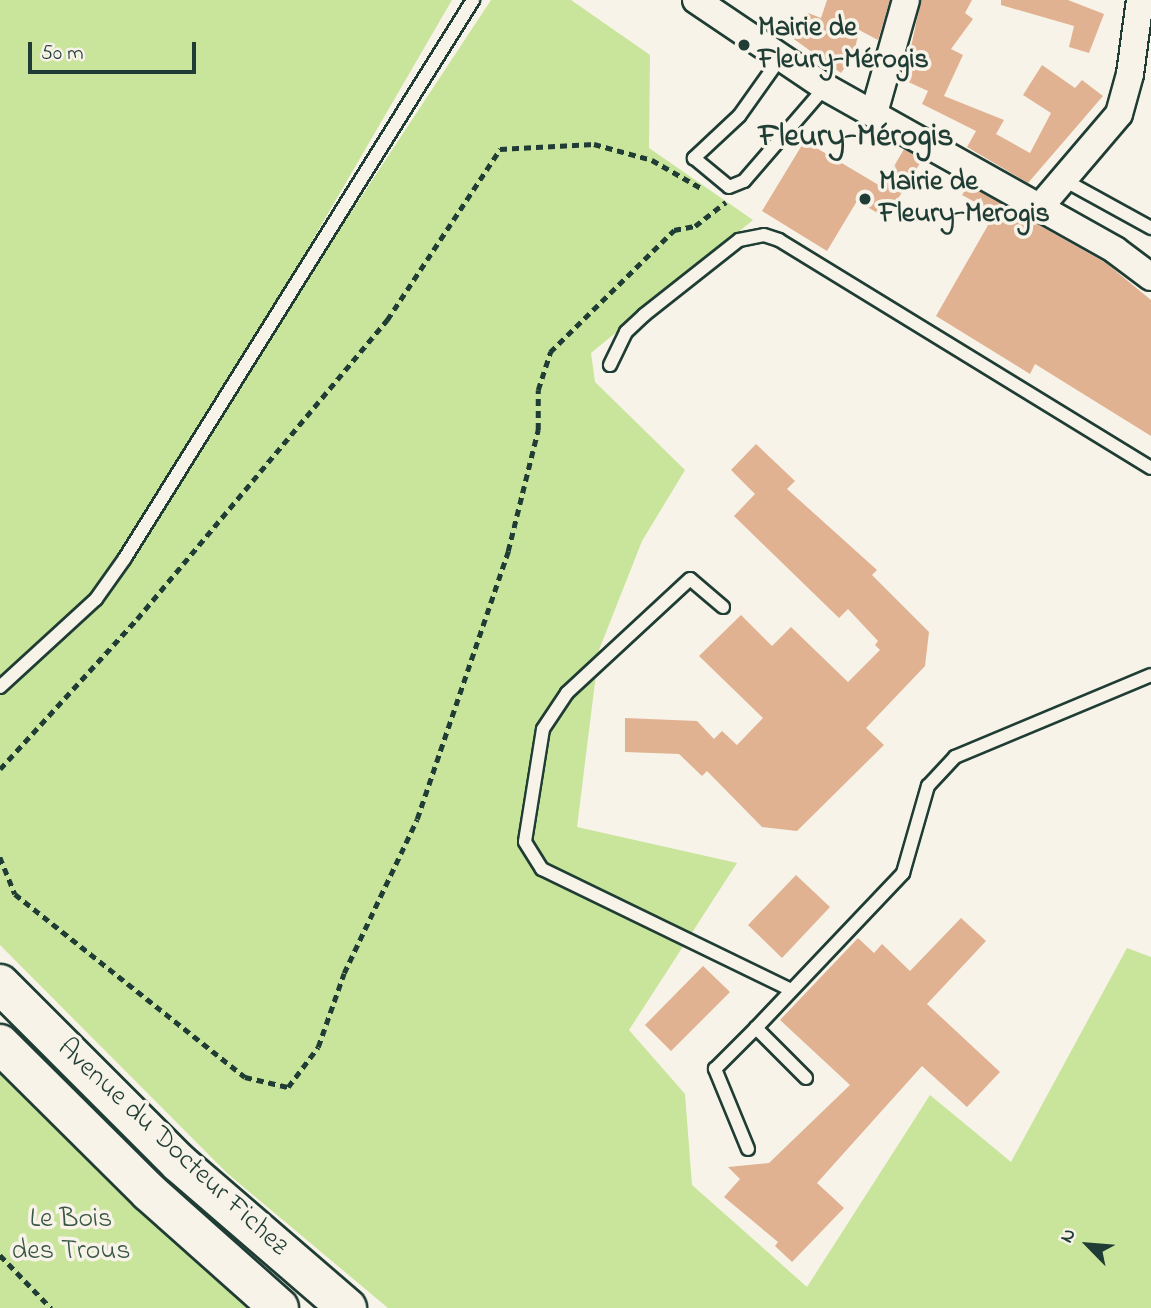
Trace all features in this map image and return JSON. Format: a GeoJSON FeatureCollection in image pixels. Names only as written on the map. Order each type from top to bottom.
{"type":"FeatureCollection","features":[{"type":"Feature","properties":{"kind":"main road","name":"Avenue du Docteur Fichez"},"geometry":{"type":"LineString","coordinates":[[0,984],[179,1163],[347,1308]]}},
{"type":"Feature","properties":{"kind":"main road"},"geometry":{"type":"LineString","coordinates":[[0,1044],[149,1192],[279,1308]]}},
{"type":"Feature","properties":{"kind":"street"},"geometry":{"type":"LineString","coordinates":[[696,0],[825,87],[1115,250],[1151,277]]}},
{"type":"Feature","properties":{"kind":"street"},"geometry":{"type":"LineString","coordinates":[[874,113],[906,0]]}},
{"type":"Feature","properties":{"kind":"street"},"geometry":{"type":"LineString","coordinates":[[1039,208],[1119,114],[1130,74],[1140,0]]}},
{"type":"Feature","properties":{"kind":"lane"},"geometry":{"type":"LineString","coordinates":[[0,687],[96,599],[125,558],[473,0]]}},
{"type":"Feature","properties":{"kind":"lane"},"geometry":{"type":"LineString","coordinates":[[781,57],[739,116],[694,158],[729,187],[744,181],[792,130],[825,87]]}},
{"type":"Feature","properties":{"kind":"lane"},"geometry":{"type":"LineString","coordinates":[[1062,179],[1151,228]]}},
{"type":"Feature","properties":{"kind":"lane"},"geometry":{"type":"LineString","coordinates":[[610,365],[626,332],[644,315],[739,240],[764,235],[779,240],[1151,468]]}},
{"type":"Feature","properties":{"kind":"lane"},"geometry":{"type":"LineString","coordinates":[[723,607],[690,579],[567,693],[543,729],[525,842],[542,869],[790,990]]}},
{"type":"Feature","properties":{"kind":"lane"},"geometry":{"type":"LineString","coordinates":[[748,1149],[715,1069],[903,873],[928,786],[955,757],[1151,675]]}},
{"type":"Feature","properties":{"kind":"lane"},"geometry":{"type":"LineString","coordinates":[[756,1028],[806,1078]]}},
{"type":"Feature","properties":{"kind":"path"},"geometry":{"type":"LineString","coordinates":[[0,769],[137,619],[387,320],[500,149],[594,144],[652,160],[706,191]]}},
{"type":"Feature","properties":{"kind":"path"},"geometry":{"type":"LineString","coordinates":[[0,857],[15,894],[25,902],[246,1077],[289,1087],[318,1047],[344,973],[416,819],[508,551],[538,430],[538,390],[550,352],[674,230],[695,226],[732,198],[719,195]]}},
{"type":"Feature","properties":{"kind":"path"},"geometry":{"type":"LineString","coordinates":[[0,1255],[51,1308]]}},
{"type":"Feature","properties":{"kind":"green space"},"geometry":{"type":"Polygon","coordinates":[[[0,0],[452,0],[162,499],[491,0],[571,0],[650,55],[649,148],[753,220],[591,353],[595,382],[685,470],[642,541],[599,650],[577,827],[737,863],[629,1030],[685,1094],[692,1185],[807,1287],[930,1095],[1011,1162],[1127,948],[1151,957],[1151,1308],[388,1308],[228,1174],[0,945],[0,0]]]}},
{"type":"Feature","properties":{"kind":"green space","name":"Le Bois des Trous"},"geometry":{"type":"Polygon","coordinates":[[[0,1071],[261,1308],[0,1308],[0,1071]]]}},
{"type":"Feature","properties":{"kind":"building"},"geometry":{"type":"Polygon","coordinates":[[[827,0],[890,0],[878,40],[859,30],[854,54],[841,73],[791,37],[808,13],[821,18],[827,0]]]}},
{"type":"Feature","properties":{"kind":"building"},"geometry":{"type":"Polygon","coordinates":[[[921,0],[972,0],[965,13],[973,19],[951,49],[963,55],[944,96],[1004,120],[996,134],[1030,153],[1051,113],[1023,95],[1042,65],[1075,88],[1082,80],[1103,96],[1028,183],[967,147],[976,131],[922,104],[928,91],[904,80],[921,0]]]}},
{"type":"Feature","properties":{"kind":"building"},"geometry":{"type":"Polygon","coordinates":[[[1001,0],[1068,0],[1104,14],[1089,53],[1069,47],[1074,26],[1001,5],[1001,0]]]}},
{"type":"Feature","properties":{"kind":"building","name":"Mairie de Fleury-Merogis"},"geometry":{"type":"Polygon","coordinates":[[[808,143],[882,187],[904,149],[922,160],[886,218],[857,201],[827,251],[762,211],[802,145],[808,143]]]}},
{"type":"Feature","properties":{"kind":"building"},"geometry":{"type":"Polygon","coordinates":[[[968,185],[1106,263],[1151,300],[1151,436],[1035,364],[1030,374],[936,316],[995,213],[962,195],[968,185]]]}},
{"type":"Feature","properties":{"kind":"building"},"geometry":{"type":"Polygon","coordinates":[[[756,444],[795,481],[787,489],[877,570],[872,575],[929,632],[925,666],[866,728],[884,745],[797,831],[762,827],[707,771],[702,776],[679,754],[625,752],[625,718],[697,721],[714,739],[722,731],[737,745],[763,718],[699,656],[741,615],[772,646],[791,627],[848,682],[880,650],[875,645],[878,641],[848,609],[839,618],[734,516],[755,494],[731,470],[756,444]]]}},
{"type":"Feature","properties":{"kind":"building"},"geometry":{"type":"Polygon","coordinates":[[[796,875],[830,907],[782,958],[748,925],[796,875]]]}},
{"type":"Feature","properties":{"kind":"building"},"geometry":{"type":"Polygon","coordinates":[[[961,918],[986,941],[927,1004],[1000,1072],[967,1107],[922,1066],[817,1183],[844,1208],[792,1262],[775,1246],[778,1242],[724,1197],[740,1179],[728,1167],[769,1163],[850,1085],[780,1020],[858,938],[874,953],[882,944],[910,971],[961,918]]]}},
{"type":"Feature","properties":{"kind":"building"},"geometry":{"type":"Polygon","coordinates":[[[703,966],[730,992],[671,1051],[645,1025],[703,966]]]}},
{"type":"Feature","properties":{"kind":"place","name":"Mairie de Fleury-Mérogis"},"geometry":{"type":"Point","coordinates":[744,45]}},
{"type":"Feature","properties":{"kind":"place","name":"Mairie de Fleury-Merogis"},"geometry":{"type":"Point","coordinates":[865,199]}},
{"type":"Feature","properties":{"kind":"district","name":"Fleury-Mérogis"},"geometry":{"type":"Point","coordinates":[856,138]}}]}
